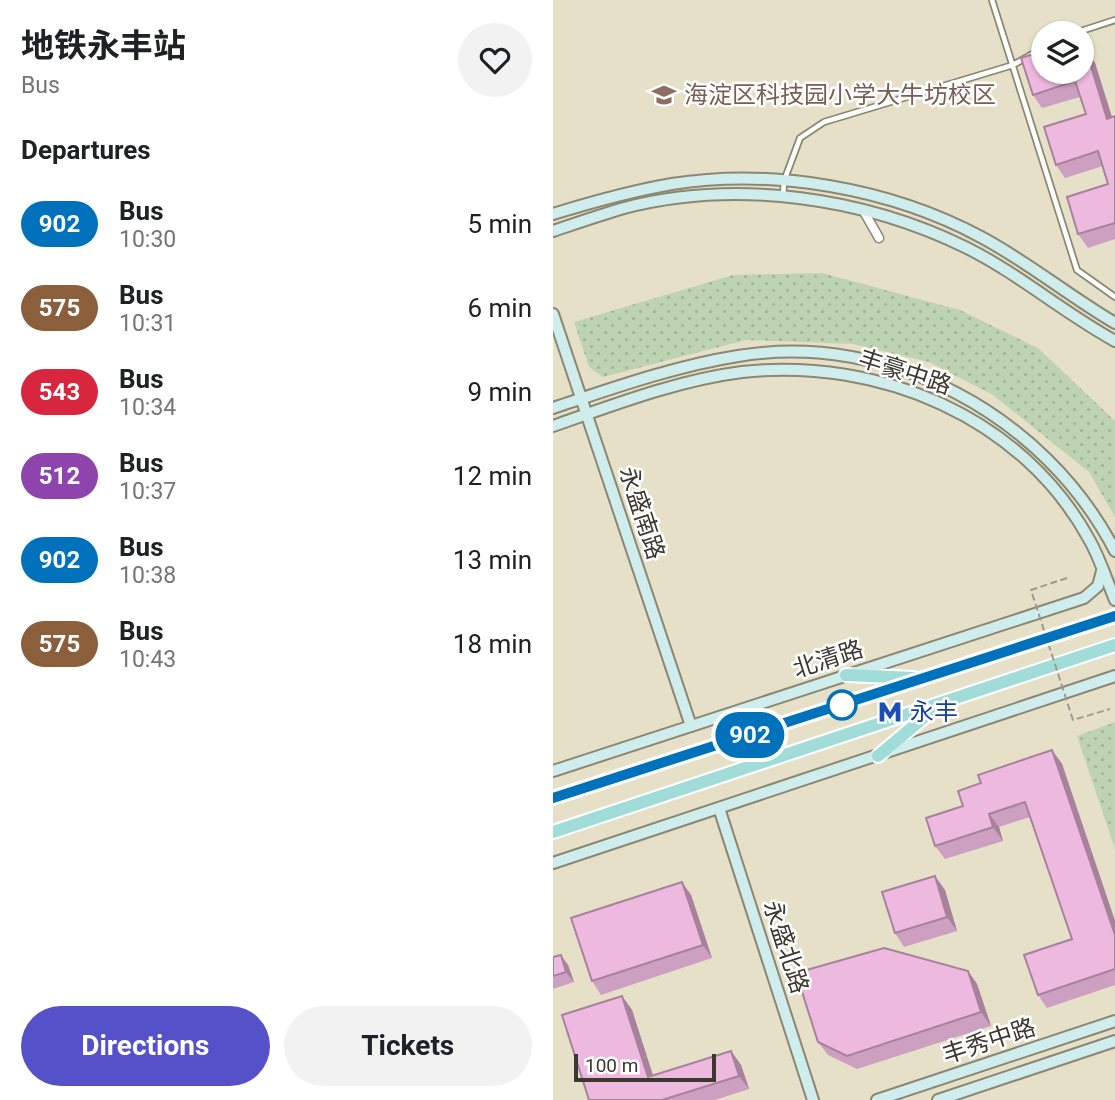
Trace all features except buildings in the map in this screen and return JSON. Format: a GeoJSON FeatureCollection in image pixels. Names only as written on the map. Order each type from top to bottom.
{"type":"FeatureCollection","features":[{"type":"Feature","properties":{"kind":"main road","name":"北清路"},"geometry":{"type":"LineString","coordinates":[[553,798],[1115,615]]}},
{"type":"Feature","properties":{"kind":"main road"},"geometry":{"type":"LineString","coordinates":[[553,832],[1115,645]]}},
{"type":"Feature","properties":{"kind":"main road"},"geometry":{"type":"LineString","coordinates":[[846,675],[922,679]]}},
{"type":"Feature","properties":{"kind":"main road"},"geometry":{"type":"LineString","coordinates":[[878,756],[941,703]]}},
{"type":"Feature","properties":{"kind":"street"},"geometry":{"type":"LineString","coordinates":[[553,214],[626,193],[674,184],[725,179],[784,181],[861,194],[939,217],[1021,259],[1115,323]]}},
{"type":"Feature","properties":{"kind":"street"},"geometry":{"type":"LineString","coordinates":[[553,231],[625,208],[668,200],[724,195],[783,196],[863,210],[899,219],[967,248],[1040,291],[1115,341]]}},
{"type":"Feature","properties":{"kind":"street"},"geometry":{"type":"LineString","coordinates":[[863,210],[879,238]]}},
{"type":"Feature","properties":{"kind":"street","name":"永盛南路"},"geometry":{"type":"LineString","coordinates":[[553,314],[691,726]]}},
{"type":"Feature","properties":{"kind":"street","name":"丰豪中路"},"geometry":{"type":"LineString","coordinates":[[553,408],[693,365],[740,355],[775,353],[838,356],[903,370],[958,393],[1026,439],[1059,471],[1086,503],[1115,551]]}},
{"type":"Feature","properties":{"kind":"street","name":"丰豪中路"},"geometry":{"type":"LineString","coordinates":[[553,426],[699,380],[739,373],[800,370],[881,381],[932,399],[971,418],[1013,449],[1054,490],[1075,517],[1091,542],[1115,600]]}},
{"type":"Feature","properties":{"kind":"street","name":"北清路"},"geometry":{"type":"LineString","coordinates":[[553,771],[1084,598],[1098,586],[1102,570]]}},
{"type":"Feature","properties":{"kind":"street"},"geometry":{"type":"LineString","coordinates":[[553,863],[1115,676]]}},
{"type":"Feature","properties":{"kind":"street","name":"永盛北路"},"geometry":{"type":"LineString","coordinates":[[719,808],[813,1100]]}},
{"type":"Feature","properties":{"kind":"street","name":"丰秀中路"},"geometry":{"type":"LineString","coordinates":[[877,1100],[1115,1021]]}},
{"type":"Feature","properties":{"kind":"street","name":"丰秀中路"},"geometry":{"type":"LineString","coordinates":[[938,1100],[1115,1041]]}},
{"type":"Feature","properties":{"kind":"lane"},"geometry":{"type":"LineString","coordinates":[[992,0],[1077,270],[1115,297]]}},
{"type":"Feature","properties":{"kind":"lane"},"geometry":{"type":"LineString","coordinates":[[1094,27],[1115,20]]}},
{"type":"Feature","properties":{"kind":"lane"},"geometry":{"type":"LineString","coordinates":[[783,196],[784,181],[800,138],[824,121],[1013,65],[1031,55]]}},
{"type":"Feature","properties":{"kind":"path"},"geometry":{"type":"LineString","coordinates":[[1067,578],[1031,590],[1073,720],[1110,709]]}},
{"type":"Feature","properties":{"kind":"green space"},"geometry":{"type":"Polygon","coordinates":[[[822,273],[960,310],[1038,348],[1115,421],[1115,517],[1089,472],[993,395],[929,362],[853,344],[746,340],[603,377],[589,367],[574,322],[733,275],[822,273]]]}},
{"type":"Feature","properties":{"kind":"green space"},"geometry":{"type":"Polygon","coordinates":[[[1115,722],[1115,849],[1077,736],[1115,722]]]}},
{"type":"Feature","properties":{"kind":"bus line","name":"902"},"geometry":{"type":"LineString","coordinates":[[553,798],[1115,616]]}},
{"type":"Feature","properties":{"kind":"place","name":"海淀区科技园小学大牛坊校区"},"geometry":{"type":"Point","coordinates":[664,95]}},
{"type":"Feature","properties":{"kind":"place","name":"永丰"},"geometry":{"type":"Point","coordinates":[890,712]}}]}
